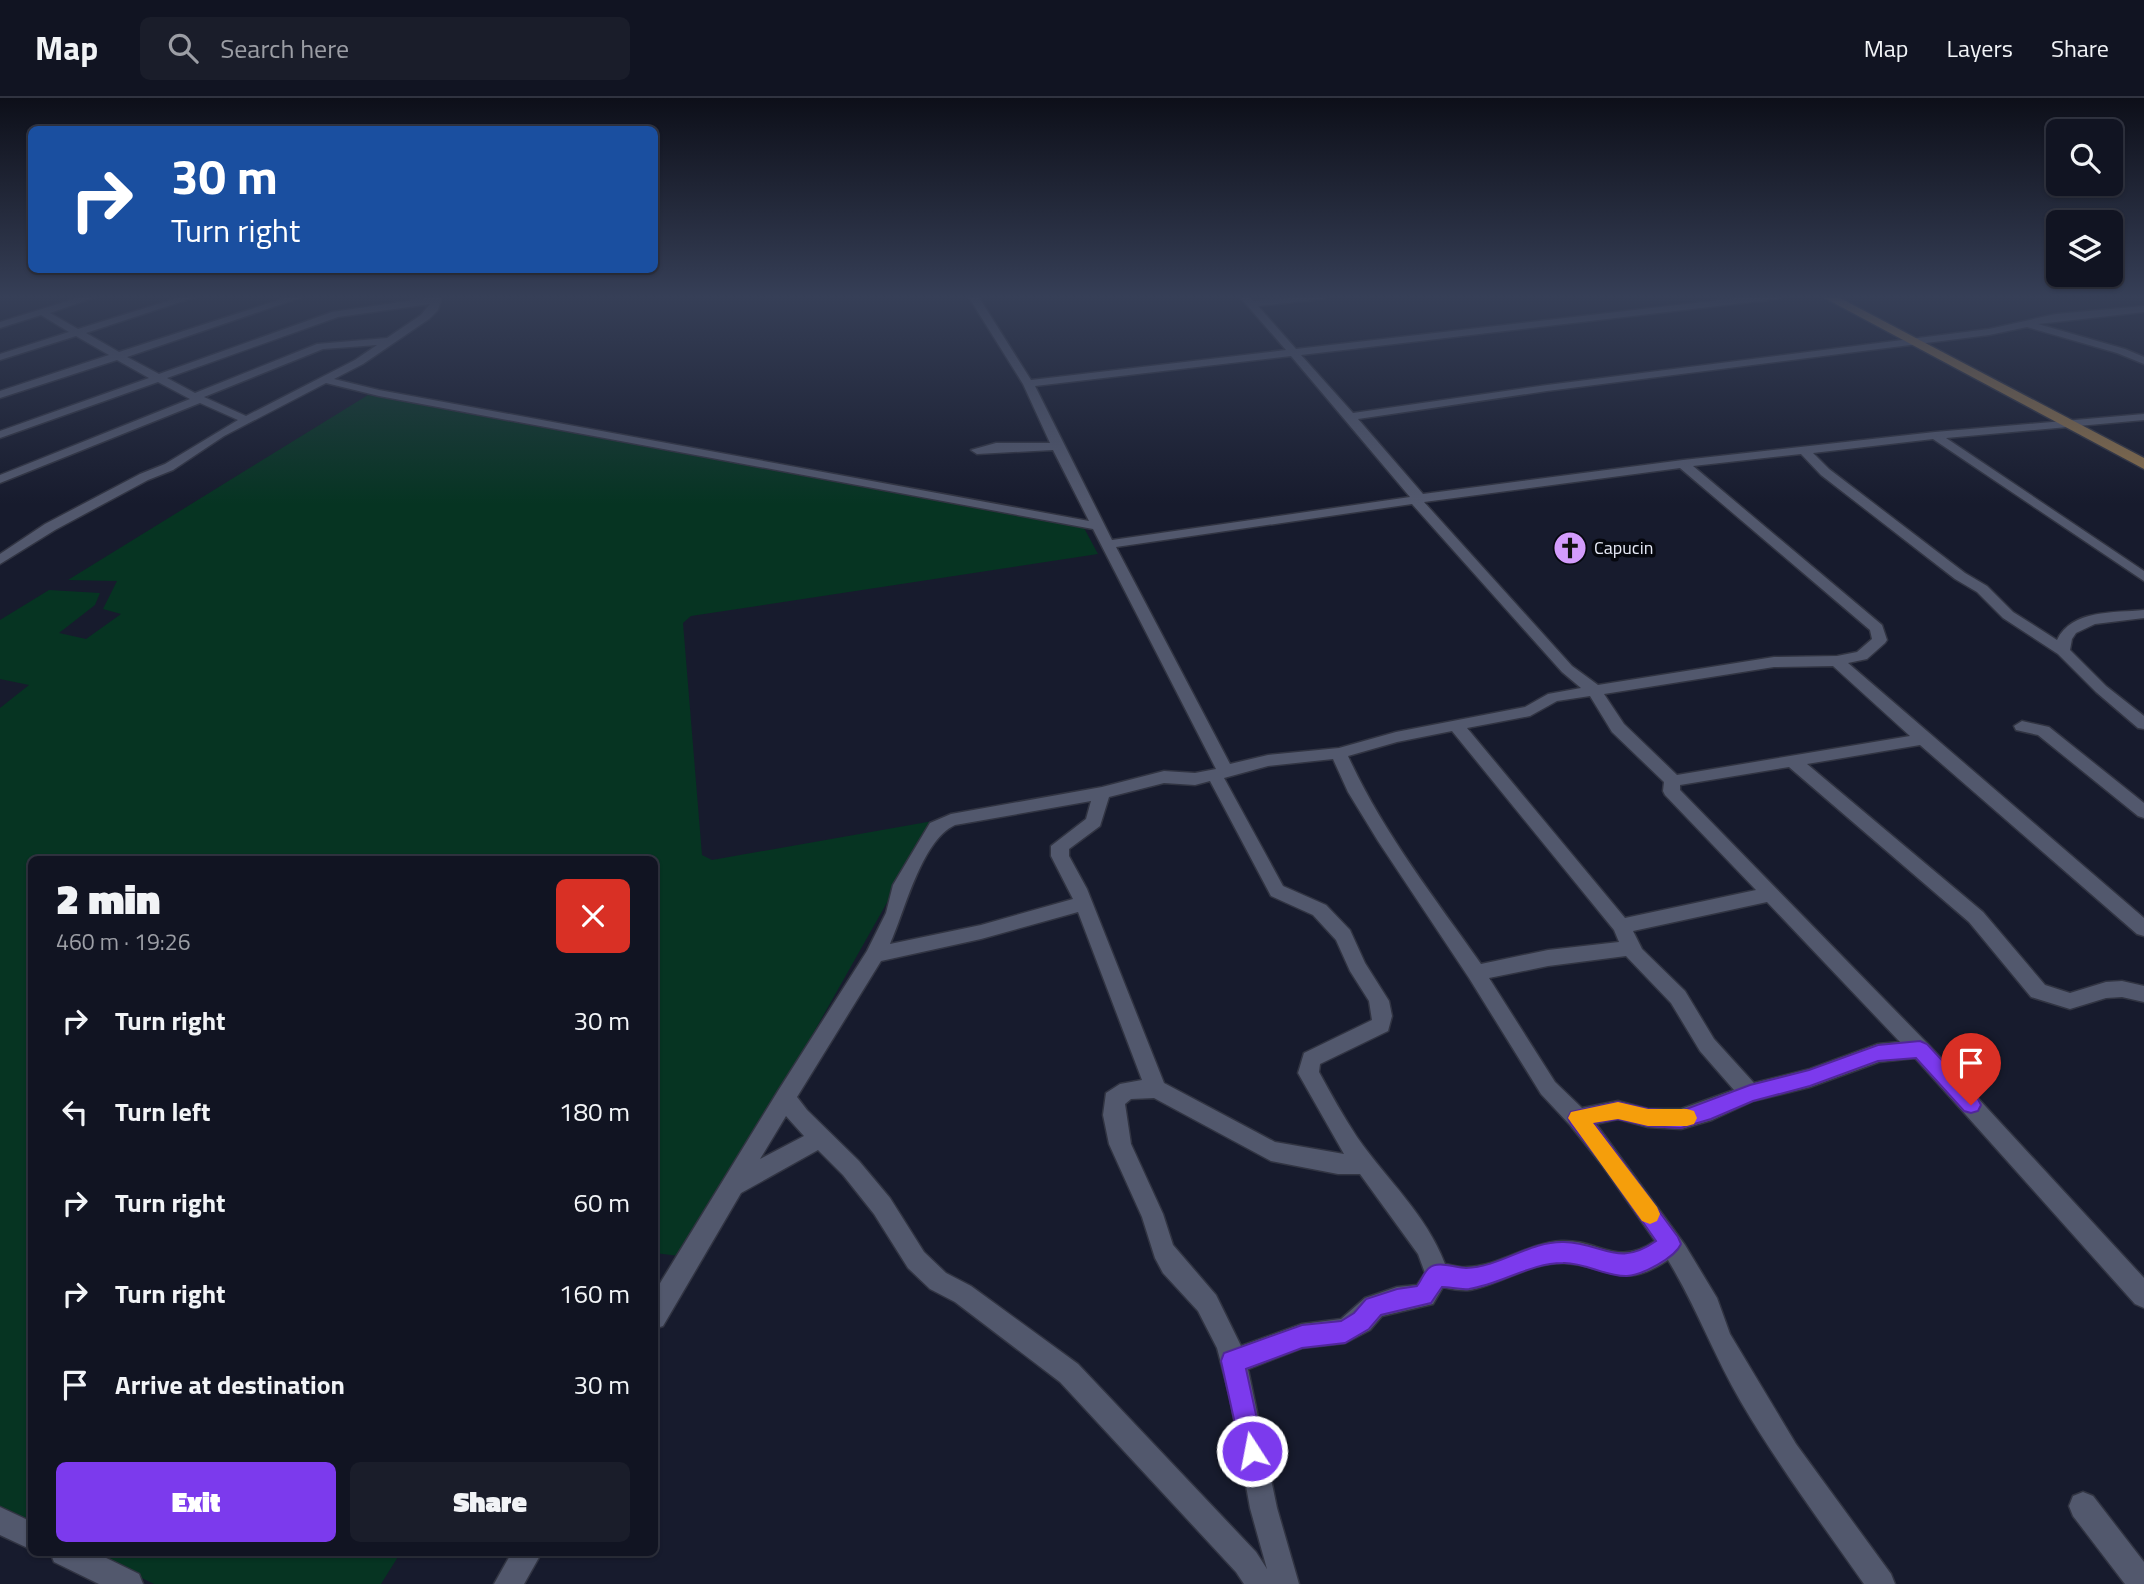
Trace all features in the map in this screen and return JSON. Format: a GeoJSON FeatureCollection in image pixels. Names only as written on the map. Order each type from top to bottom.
{"type":"FeatureCollection","features":[{"type":"Feature","properties":{"kind":"main road"},"geometry":{"type":"LineString","coordinates":[[1958,365],[2144,464]]}},
{"type":"Feature","properties":{"kind":"street"},"geometry":{"type":"LineString","coordinates":[[0,395],[90,365]]}},
{"type":"Feature","properties":{"kind":"street"},"geometry":{"type":"LineString","coordinates":[[132,365],[196,399],[249,421]]}},
{"type":"Feature","properties":{"kind":"street"},"geometry":{"type":"LineString","coordinates":[[0,435],[196,365]]}},
{"type":"Feature","properties":{"kind":"street"},"geometry":{"type":"LineString","coordinates":[[0,479],[275,365]]}},
{"type":"Feature","properties":{"kind":"street"},"geometry":{"type":"LineString","coordinates":[[0,560],[50,527],[144,477],[169,467],[191,450],[353,365]]}},
{"type":"Feature","properties":{"kind":"street"},"geometry":{"type":"LineString","coordinates":[[1016,365],[1101,527],[1277,891],[1307,900],[1336,923],[1358,967],[1378,994],[1384,1011],[1381,1025],[1311,1059],[1308,1073],[1350,1145],[1427,1248],[1437,1275]]}},
{"type":"Feature","properties":{"kind":"street"},"geometry":{"type":"LineString","coordinates":[[1028,384],[1178,365]]}},
{"type":"Feature","properties":{"kind":"street"},"geometry":{"type":"LineString","coordinates":[[1305,365],[1417,494],[1416,501]]}},
{"type":"Feature","properties":{"kind":"street"},"geometry":{"type":"LineString","coordinates":[[1350,417],[1719,365]]}},
{"type":"Feature","properties":{"kind":"street"},"geometry":{"type":"LineString","coordinates":[[325,380],[383,396],[1101,527]]}},
{"type":"Feature","properties":{"kind":"street"},"geometry":{"type":"LineString","coordinates":[[1108,544],[1416,501],[1434,496],[1683,464],[1935,435],[2144,417]]}},
{"type":"Feature","properties":{"kind":"street"},"geometry":{"type":"LineString","coordinates":[[1935,435],[2144,576]]}},
{"type":"Feature","properties":{"kind":"street"},"geometry":{"type":"LineString","coordinates":[[977,450],[1060,446]]}},
{"type":"Feature","properties":{"kind":"street"},"geometry":{"type":"LineString","coordinates":[[1804,450],[1825,472],[1960,576],[1982,589],[2008,615],[2063,652],[2144,724]]}},
{"type":"Feature","properties":{"kind":"street"},"geometry":{"type":"LineString","coordinates":[[658,1310],[785,1098],[875,955],[895,913],[902,885],[936,827],[951,820],[1102,793],[1164,777],[1195,779],[1250,762],[1339,753],[1396,737],[1530,711],[1553,697],[1774,662],[1837,661],[1862,656],[1874,648],[1880,640],[1877,628],[1683,464]]}},
{"type":"Feature","properties":{"kind":"street"},"geometry":{"type":"LineString","coordinates":[[1416,501],[1567,669],[1594,690],[1618,728],[1673,781]]}},
{"type":"Feature","properties":{"kind":"street"},"geometry":{"type":"LineString","coordinates":[[2063,652],[2062,641],[2068,630],[2085,621],[2144,614]]}},
{"type":"Feature","properties":{"kind":"street"},"geometry":{"type":"LineString","coordinates":[[1837,661],[1922,739],[2144,929]]}},
{"type":"Feature","properties":{"kind":"street"},"geometry":{"type":"LineString","coordinates":[[1553,697],[1567,669]]}},
{"type":"Feature","properties":{"kind":"street"},"geometry":{"type":"LineString","coordinates":[[1456,726],[1621,926],[1632,948],[1678,997],[1707,1045],[1750,1093]]}},
{"type":"Feature","properties":{"kind":"street"},"geometry":{"type":"LineString","coordinates":[[2022,726],[2043,731],[2144,812]]}},
{"type":"Feature","properties":{"kind":"street"},"geometry":{"type":"LineString","coordinates":[[1673,781],[1922,739]]}},
{"type":"Feature","properties":{"kind":"street"},"geometry":{"type":"LineString","coordinates":[[1339,753],[1356,792],[1384,837],[1476,973],[1548,1088],[1578,1118],[1610,1158],[1671,1244],[1708,1307],[1720,1341],[1749,1393],[1787,1453],[1881,1584]]}},
{"type":"Feature","properties":{"kind":"street"},"geometry":{"type":"LineString","coordinates":[[1793,761],[1976,917],[2038,992],[2070,1001],[2106,990],[2122,989],[2144,995]]}},
{"type":"Feature","properties":{"kind":"street"},"geometry":{"type":"LineString","coordinates":[[1673,781],[1671,790],[1920,1049],[2144,1296]]}},
{"type":"Feature","properties":{"kind":"street"},"geometry":{"type":"LineString","coordinates":[[1102,793],[1094,822],[1060,846],[1060,856],[1083,903],[1156,1089]]}},
{"type":"Feature","properties":{"kind":"street"},"geometry":{"type":"LineString","coordinates":[[1621,926],[1770,894]]}},
{"type":"Feature","properties":{"kind":"street"},"geometry":{"type":"LineString","coordinates":[[875,955],[981,932],[1083,903]]}},
{"type":"Feature","properties":{"kind":"street"},"geometry":{"type":"LineString","coordinates":[[1476,973],[1548,958],[1632,948]]}},
{"type":"Feature","properties":{"kind":"street"},"geometry":{"type":"LineString","coordinates":[[1578,1118],[1618,1110],[1648,1118],[1681,1119],[1704,1113],[1750,1093],[1810,1078],[1878,1053],[1920,1049]]}},
{"type":"Feature","properties":{"kind":"street"},"geometry":{"type":"LineString","coordinates":[[1285,1584],[1261,1499],[1238,1380],[1223,1334],[1207,1302],[1177,1270],[1163,1250],[1152,1214],[1131,1171],[1112,1118],[1114,1100],[1127,1090],[1156,1089],[1270,1151],[1338,1164],[1366,1164]]}},
{"type":"Feature","properties":{"kind":"street"},"geometry":{"type":"LineString","coordinates":[[785,1098],[819,1139],[851,1168],[882,1206],[916,1260],[938,1281],[963,1294],[1069,1373],[1245,1562],[1260,1584]]}},
{"type":"Feature","properties":{"kind":"street"},"geometry":{"type":"LineString","coordinates":[[734,1185],[819,1139]]}},
{"type":"Feature","properties":{"kind":"street"},"geometry":{"type":"LineString","coordinates":[[1437,1275],[1467,1279],[1507,1268],[1537,1255],[1565,1252],[1627,1266],[1652,1257],[1671,1244]]}},
{"type":"Feature","properties":{"kind":"street"},"geometry":{"type":"LineString","coordinates":[[1232,1361],[1258,1354],[1302,1336],[1345,1331],[1362,1321],[1374,1307],[1397,1299],[1423,1296],[1437,1275]]}},
{"type":"Feature","properties":{"kind":"street"},"geometry":{"type":"LineString","coordinates":[[2083,1506],[2143,1584]]}},
{"type":"Feature","properties":{"kind":"street"},"geometry":{"type":"LineString","coordinates":[[0,1521],[28,1534]]}},
{"type":"Feature","properties":{"kind":"street"},"geometry":{"type":"LineString","coordinates":[[72,1556],[130,1584]]}},
{"type":"Feature","properties":{"kind":"street"},"geometry":{"type":"LineString","coordinates":[[508,1584],[526,1556]]}},
{"type":"Feature","properties":{"kind":"green space"},"geometry":{"type":"Polygon","coordinates":[[[368,395],[1084,528],[1098,554],[691,616],[683,623],[702,855],[712,860],[933,821],[687,1257],[658,1253],[658,856],[28,856],[28,1524],[0,1510],[0,708],[29,685],[0,679],[0,620],[49,590],[100,593],[95,605],[59,633],[86,639],[121,614],[103,609],[117,581],[68,580],[368,395]]]}},
{"type":"Feature","properties":{"kind":"green space"},"geometry":{"type":"Polygon","coordinates":[[[96,1556],[398,1556],[381,1584],[154,1584],[96,1556]]]}},
{"type":"Feature","properties":{"kind":"slow traffic"},"geometry":{"type":"LineString","coordinates":[[1650,1214],[1578,1118],[1618,1110],[1648,1118],[1687,1118]]}},
{"type":"Feature","properties":{"kind":"place","name":"Capucin"},"geometry":{"type":"Point","coordinates":[1570,548]}},
{"type":"Feature","properties":{"kind":"route"},"geometry":{"type":"LineString","coordinates":[[1252,1451],[1232,1361],[1258,1354],[1302,1336],[1345,1331],[1362,1321],[1374,1307],[1397,1299],[1423,1296],[1437,1275],[1467,1279],[1507,1268],[1537,1255],[1565,1252],[1627,1266],[1652,1257],[1671,1244],[1578,1118],[1618,1110],[1648,1118],[1681,1119],[1704,1113],[1750,1093],[1810,1078],[1878,1053],[1920,1049],[1971,1105]]}}]}
